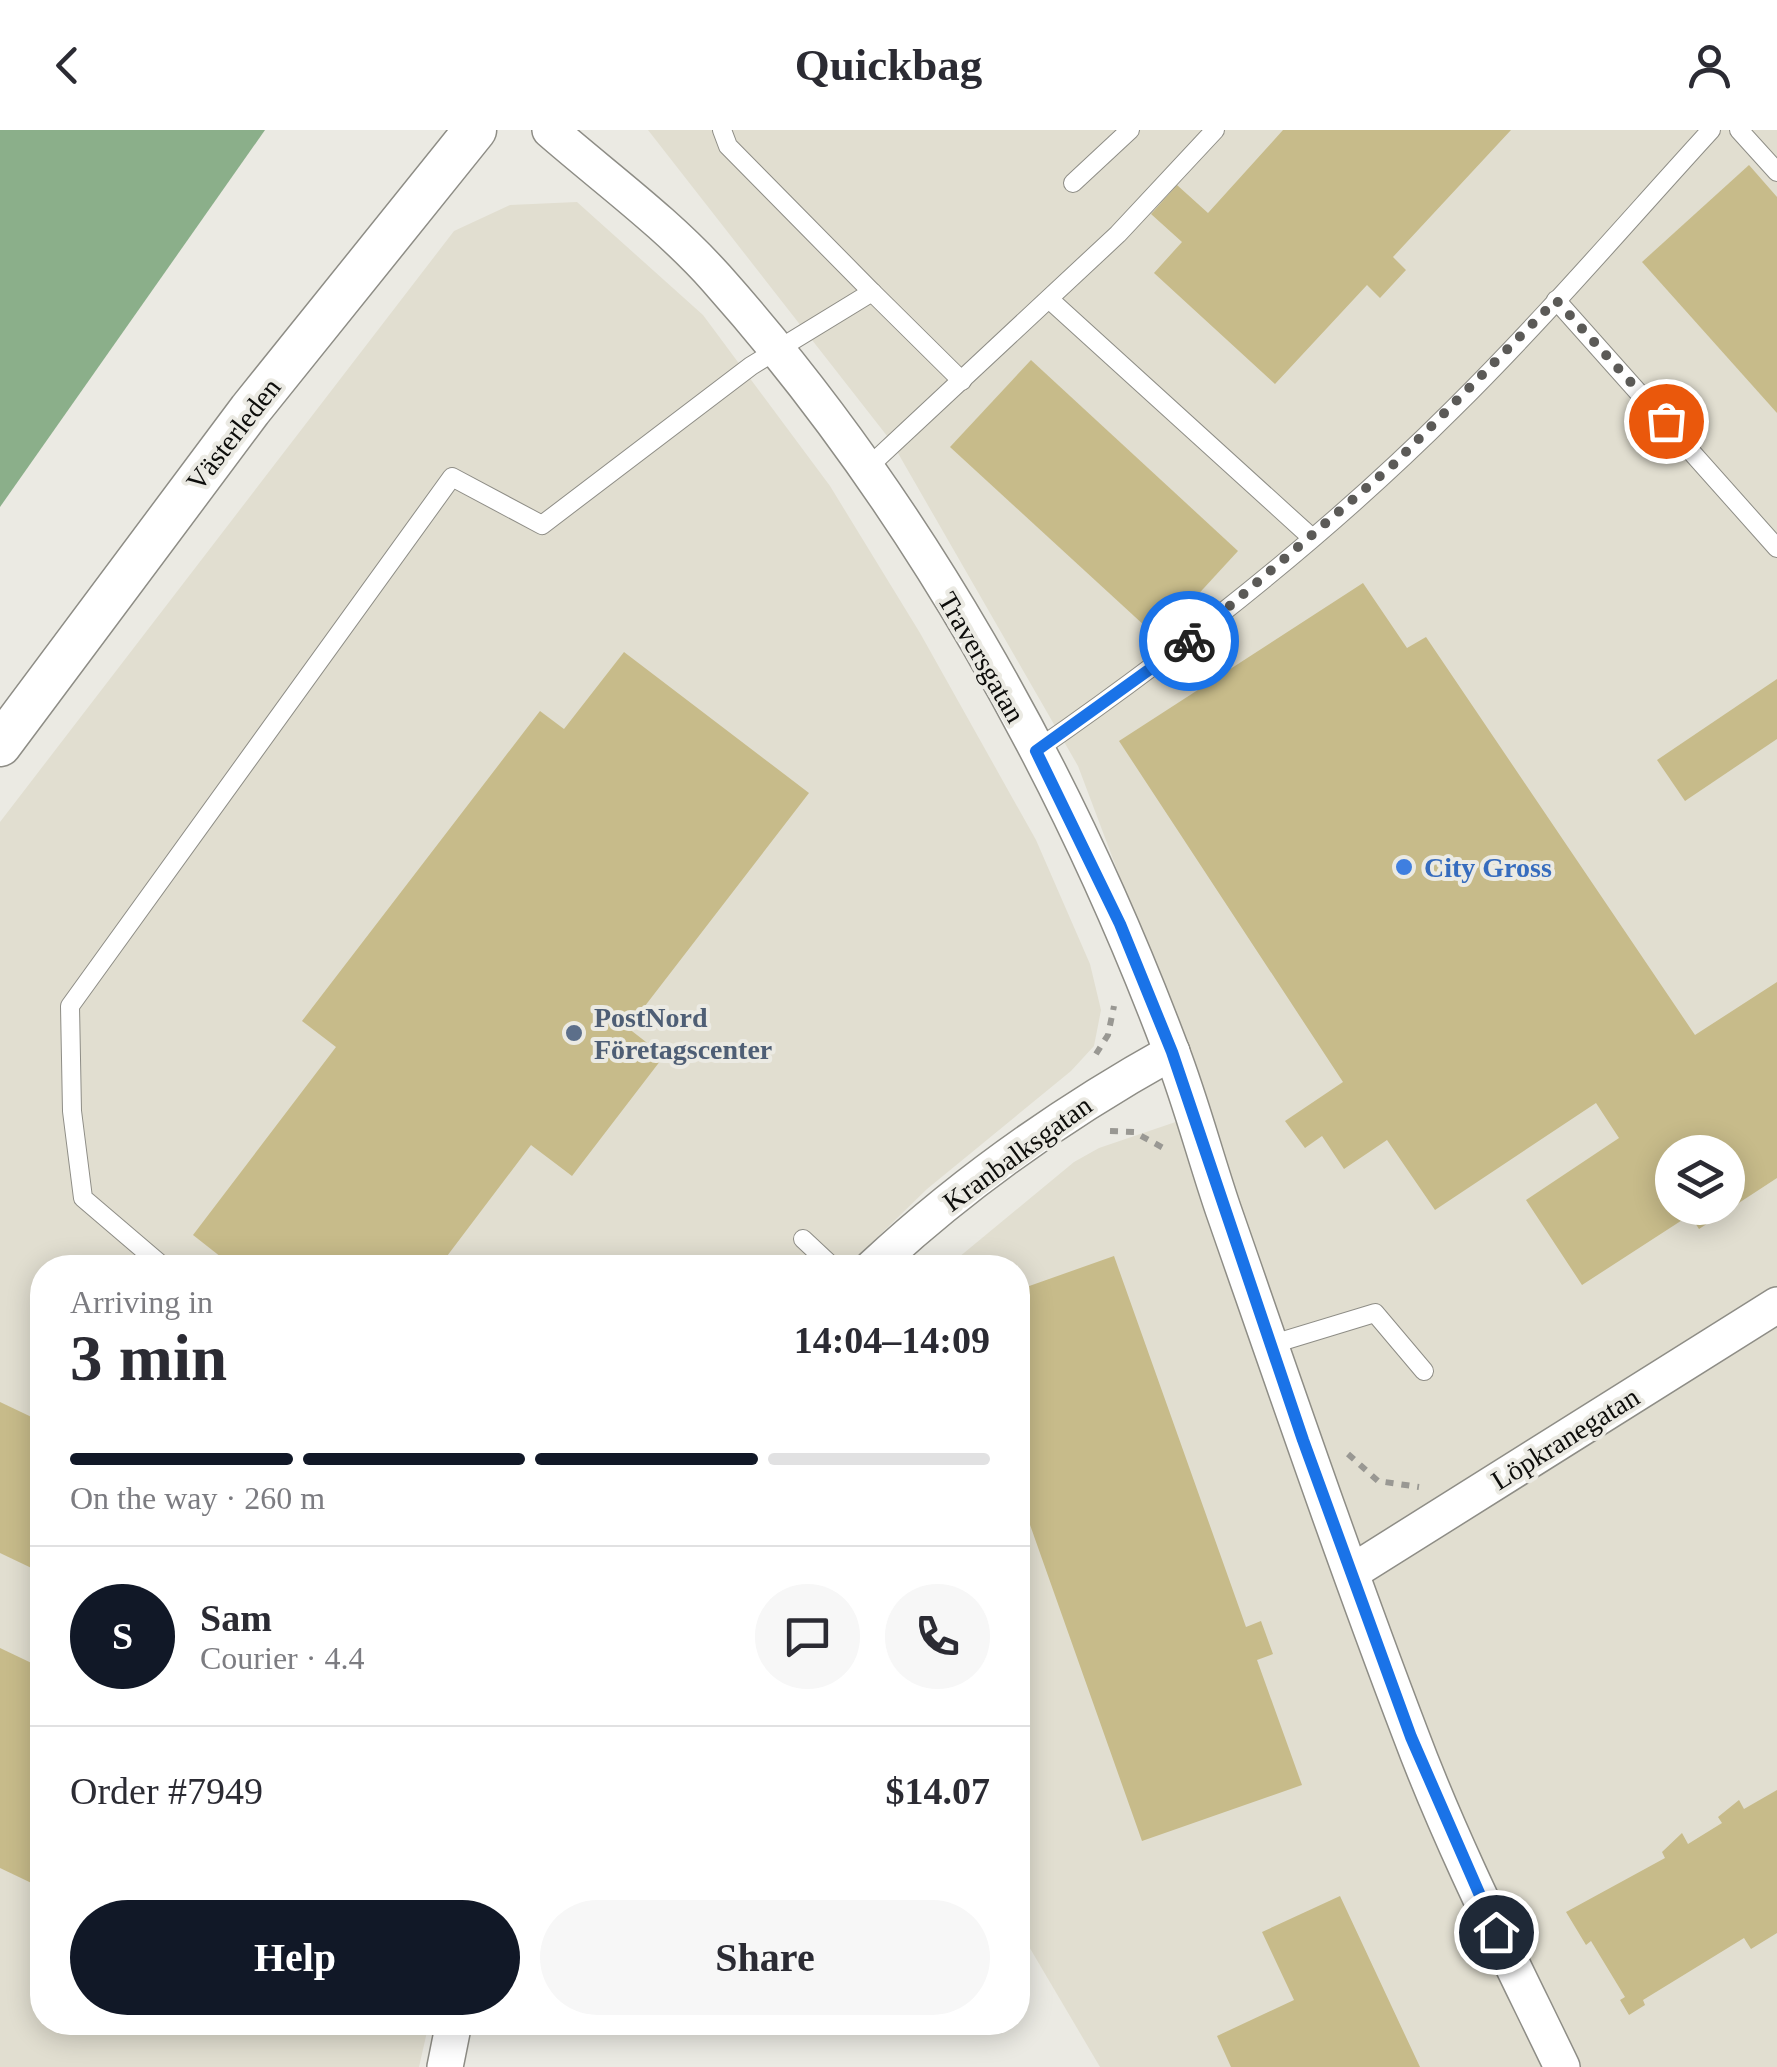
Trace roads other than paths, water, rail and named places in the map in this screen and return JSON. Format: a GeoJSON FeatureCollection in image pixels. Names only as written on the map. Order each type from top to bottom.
{"type":"FeatureCollection","features":[{"type":"Feature","properties":{"kind":"street","name":"Västerleden"},"geometry":{"type":"LineString","coordinates":[[0,745],[238,426],[475,130]]}},
{"type":"Feature","properties":{"kind":"street","name":"Traversgatan"},"geometry":{"type":"LineString","coordinates":[[550,130],[715,276],[801,379],[865,470],[984,656],[1036,751],[1120,924],[1172,1052],[1303,1440],[1411,1737],[1480,1898],[1562,2067]]}},
{"type":"Feature","properties":{"kind":"street","name":"Kranbalksgatan"},"geometry":{"type":"LineString","coordinates":[[887,1255],[960,1191],[1099,1094],[1172,1052]]}},
{"type":"Feature","properties":{"kind":"street","name":"Löpkranegatan"},"geometry":{"type":"LineString","coordinates":[[1352,1572],[1777,1305]]}},
{"type":"Feature","properties":{"kind":"street"},"geometry":{"type":"LineString","coordinates":[[445,2067],[451,2035]]}},
{"type":"Feature","properties":{"kind":"lane"},"geometry":{"type":"LineString","coordinates":[[722,130],[728,146],[962,380]]}},
{"type":"Feature","properties":{"kind":"lane"},"geometry":{"type":"LineString","coordinates":[[1074,183],[1130,130]]}},
{"type":"Feature","properties":{"kind":"lane"},"geometry":{"type":"LineString","coordinates":[[865,470],[1049,298],[1215,130]]}},
{"type":"Feature","properties":{"kind":"lane"},"geometry":{"type":"LineString","coordinates":[[1036,751],[1167,660],[1452,410],[1711,130]]}},
{"type":"Feature","properties":{"kind":"lane"},"geometry":{"type":"LineString","coordinates":[[1739,130],[1777,172]]}},
{"type":"Feature","properties":{"kind":"lane"},"geometry":{"type":"LineString","coordinates":[[149,1255],[83,1198],[72,1112],[70,1006],[452,477],[542,525],[775,351],[872,292]]}},
{"type":"Feature","properties":{"kind":"lane"},"geometry":{"type":"LineString","coordinates":[[1049,298],[1310,536]]}},
{"type":"Feature","properties":{"kind":"lane"},"geometry":{"type":"LineString","coordinates":[[1556,300],[1777,548]]}},
{"type":"Feature","properties":{"kind":"lane"},"geometry":{"type":"LineString","coordinates":[[803,1239],[820,1255]]}},
{"type":"Feature","properties":{"kind":"lane"},"geometry":{"type":"LineString","coordinates":[[1270,1344],[1376,1314],[1424,1371]]}},
{"type":"Feature","properties":{"kind":"place","name":"City Gross"},"geometry":{"type":"Point","coordinates":[1404,867]}},
{"type":"Feature","properties":{"kind":"place","name":"PostNord Företagscenter"},"geometry":{"type":"Point","coordinates":[574,1033]}}]}
